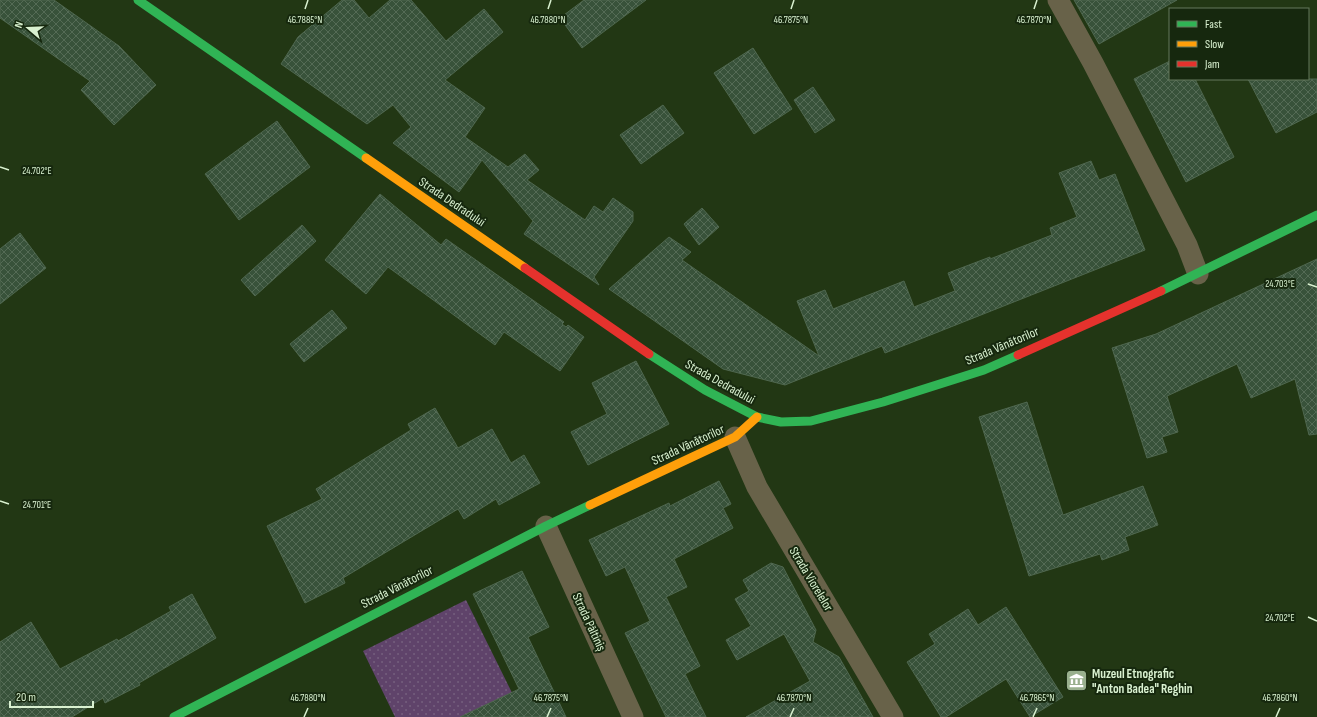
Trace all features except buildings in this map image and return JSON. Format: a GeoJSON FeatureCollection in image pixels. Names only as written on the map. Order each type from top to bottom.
{"type":"FeatureCollection","features":[{"type":"Feature","properties":{"kind":"main road","name":"Strada Dedradului"},"geometry":{"type":"LineString","coordinates":[[138,0],[658,360],[705,390],[757,417]]}},
{"type":"Feature","properties":{"kind":"main road","name":"Strada Vânătorilor"},"geometry":{"type":"LineString","coordinates":[[174,717],[546,526],[735,437],[757,417],[781,422],[811,421],[883,402],[984,370],[1198,274],[1317,215]]}},
{"type":"Feature","properties":{"kind":"street"},"geometry":{"type":"LineString","coordinates":[[1058,0],[1093,63],[1187,244],[1198,274]]}},
{"type":"Feature","properties":{"kind":"street","name":"Strada Viorelelor"},"geometry":{"type":"LineString","coordinates":[[735,437],[757,487],[893,717]]}},
{"type":"Feature","properties":{"kind":"street","name":"Strada Păltiniș"},"geometry":{"type":"LineString","coordinates":[[546,526],[633,717]]}},
{"type":"Feature","properties":{"kind":"shaded area"},"geometry":{"type":"Polygon","coordinates":[[[466,600],[524,717],[395,717],[363,651],[466,600]]]}},
{"type":"Feature","properties":{"kind":"traffic: fast"},"geometry":{"type":"LineString","coordinates":[[138,0],[366,158]]}},
{"type":"Feature","properties":{"kind":"traffic: fast"},"geometry":{"type":"LineString","coordinates":[[1161,291],[1317,215]]}},
{"type":"Feature","properties":{"kind":"traffic: fast"},"geometry":{"type":"LineString","coordinates":[[649,354],[705,390],[757,417],[781,422],[811,421],[883,402],[984,370],[1018,355]]}},
{"type":"Feature","properties":{"kind":"traffic: fast"},"geometry":{"type":"LineString","coordinates":[[174,717],[546,526],[590,505]]}},
{"type":"Feature","properties":{"kind":"traffic: slow"},"geometry":{"type":"LineString","coordinates":[[366,158],[525,268]]}},
{"type":"Feature","properties":{"kind":"traffic: slow"},"geometry":{"type":"LineString","coordinates":[[590,505],[735,437],[757,417]]}},
{"type":"Feature","properties":{"kind":"traffic: jam"},"geometry":{"type":"LineString","coordinates":[[525,268],[649,354]]}},
{"type":"Feature","properties":{"kind":"traffic: jam"},"geometry":{"type":"LineString","coordinates":[[1018,355],[1161,291]]}},
{"type":"Feature","properties":{"kind":"place","name":"Muzeul Etnografic \"Anton Badea\" Reghin"},"geometry":{"type":"Point","coordinates":[1077,681]}}]}
